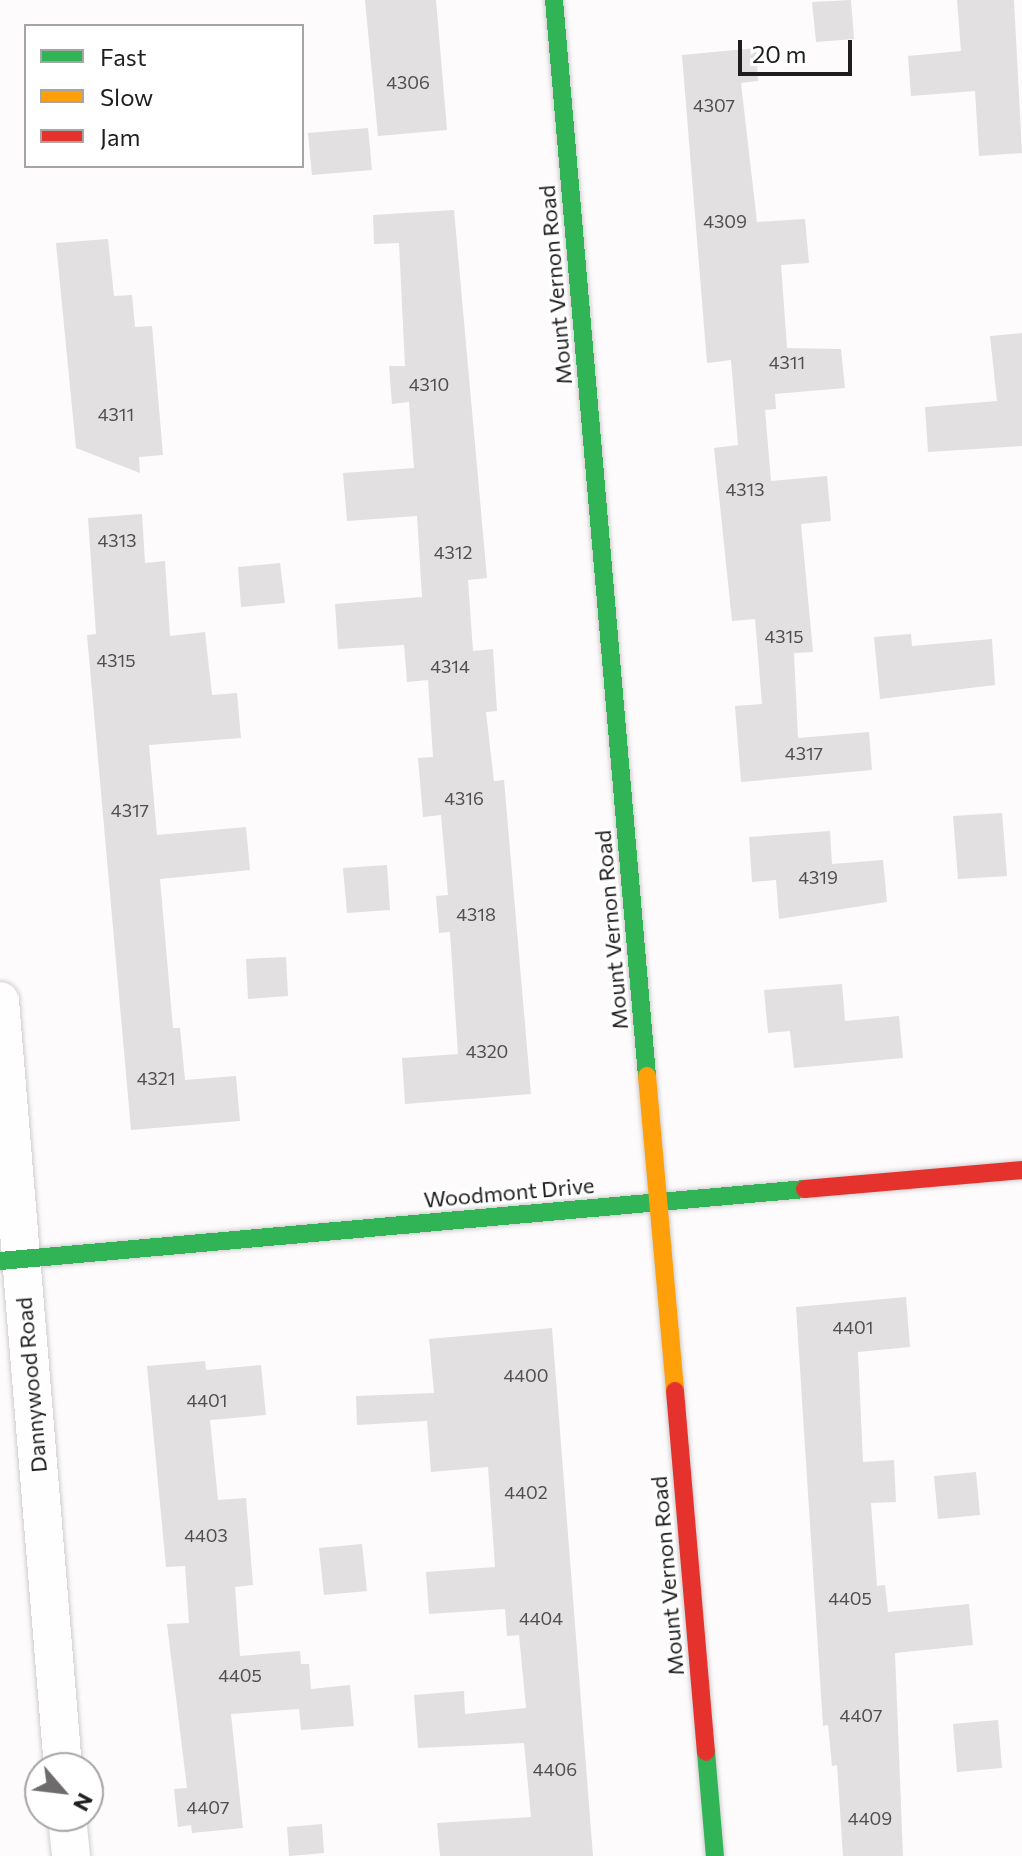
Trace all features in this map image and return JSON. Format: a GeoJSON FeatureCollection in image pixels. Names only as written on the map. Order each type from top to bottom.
{"type":"FeatureCollection","features":[{"type":"Feature","properties":{"kind":"street","name":"Mount Vernon Road"},"geometry":{"type":"LineString","coordinates":[[554,0],[715,1856]]}},
{"type":"Feature","properties":{"kind":"street","name":"Dannywood Road"},"geometry":{"type":"LineString","coordinates":[[0,1001],[10,1260],[61,1752]]}},
{"type":"Feature","properties":{"kind":"street","name":"Woodmont Drive"},"geometry":{"type":"LineString","coordinates":[[10,1260],[1022,1170]]}},
{"type":"Feature","properties":{"kind":"street"},"geometry":{"type":"LineString","coordinates":[[69,1832],[71,1856]]}},
{"type":"Feature","properties":{"kind":"building"},"geometry":{"type":"Polygon","coordinates":[[[365,0],[436,0],[447,130],[378,136],[365,0]]]}},
{"type":"Feature","properties":{"kind":"building"},"geometry":{"type":"Polygon","coordinates":[[[851,0],[854,39],[816,42],[812,2],[851,0]]]}},
{"type":"Feature","properties":{"kind":"building"},"geometry":{"type":"Polygon","coordinates":[[[957,0],[1014,0],[1022,153],[979,156],[975,91],[911,96],[908,56],[961,51],[957,0]]]}},
{"type":"Feature","properties":{"kind":"building"},"geometry":{"type":"Polygon","coordinates":[[[756,48],[758,81],[741,83],[757,222],[805,219],[809,263],[781,265],[787,348],[841,349],[845,388],[775,394],[776,409],[765,410],[771,481],[827,476],[831,521],[801,524],[813,652],[794,653],[798,738],[869,732],[872,770],[741,782],[735,706],[762,704],[755,619],[732,621],[714,448],[738,445],[731,360],[707,363],[682,55],[756,48]]]}},
{"type":"Feature","properties":{"kind":"building"},"geometry":{"type":"Polygon","coordinates":[[[368,128],[372,170],[312,175],[308,133],[368,128]]]}},
{"type":"Feature","properties":{"kind":"building"},"geometry":{"type":"Polygon","coordinates":[[[454,210],[487,578],[468,580],[473,651],[493,649],[497,711],[486,712],[494,781],[504,780],[531,1094],[405,1104],[402,1058],[458,1054],[450,932],[439,933],[436,896],[448,895],[441,815],[423,817],[418,758],[433,757],[428,680],[407,682],[404,645],[338,649],[335,604],[422,597],[417,516],[347,521],[343,473],[414,468],[409,402],[392,404],[389,366],[405,366],[399,243],[374,244],[373,215],[454,210]]]}},
{"type":"Feature","properties":{"kind":"building"},"geometry":{"type":"Polygon","coordinates":[[[108,239],[114,296],[132,295],[135,327],[152,326],[163,455],[139,457],[140,473],[76,448],[56,243],[108,239]]]}},
{"type":"Feature","properties":{"kind":"building"},"geometry":{"type":"Polygon","coordinates":[[[1022,333],[1022,446],[928,452],[925,407],[997,401],[990,336],[1022,333]]]}},
{"type":"Feature","properties":{"kind":"building"},"geometry":{"type":"Polygon","coordinates":[[[142,514],[145,563],[165,561],[170,636],[205,632],[212,695],[237,693],[241,738],[149,745],[157,835],[246,827],[250,870],[160,879],[173,1028],[180,1028],[185,1080],[236,1076],[240,1121],[131,1130],[87,635],[96,634],[88,518],[142,514]]]}},
{"type":"Feature","properties":{"kind":"building"},"geometry":{"type":"Polygon","coordinates":[[[280,563],[285,603],[241,607],[238,567],[280,563]]]}},
{"type":"Feature","properties":{"kind":"building"},"geometry":{"type":"Polygon","coordinates":[[[911,634],[912,646],[992,639],[995,685],[880,699],[874,637],[911,634]]]}},
{"type":"Feature","properties":{"kind":"building"},"geometry":{"type":"Polygon","coordinates":[[[1002,813],[1007,876],[958,879],[953,816],[1002,813]]]}},
{"type":"Feature","properties":{"kind":"building"},"geometry":{"type":"Polygon","coordinates":[[[830,831],[832,864],[883,860],[887,902],[779,919],[776,880],[752,882],[749,837],[830,831]]]}},
{"type":"Feature","properties":{"kind":"building"},"geometry":{"type":"Polygon","coordinates":[[[387,865],[390,910],[347,913],[343,868],[387,865]]]}},
{"type":"Feature","properties":{"kind":"building"},"geometry":{"type":"Polygon","coordinates":[[[286,957],[288,996],[248,999],[246,959],[286,957]]]}},
{"type":"Feature","properties":{"kind":"building"},"geometry":{"type":"Polygon","coordinates":[[[842,984],[845,1021],[899,1016],[903,1058],[794,1068],[790,1031],[768,1033],[764,990],[842,984]]]}},
{"type":"Feature","properties":{"kind":"building"},"geometry":{"type":"Polygon","coordinates":[[[906,1297],[910,1347],[858,1352],[863,1462],[894,1460],[896,1502],[871,1503],[877,1586],[885,1585],[888,1612],[969,1604],[973,1645],[895,1653],[903,1856],[843,1856],[837,1765],[832,1766],[828,1725],[823,1726],[796,1307],[906,1297]]]}},
{"type":"Feature","properties":{"kind":"building"},"geometry":{"type":"Polygon","coordinates":[[[552,1328],[593,1856],[440,1856],[437,1823],[531,1817],[524,1743],[418,1748],[414,1695],[464,1691],[465,1714],[526,1708],[519,1635],[507,1636],[505,1609],[429,1614],[426,1572],[495,1567],[488,1467],[431,1472],[427,1421],[357,1425],[356,1396],[434,1393],[429,1339],[552,1328]]]}},
{"type":"Feature","properties":{"kind":"building"},"geometry":{"type":"Polygon","coordinates":[[[205,1361],[206,1370],[261,1365],[266,1415],[210,1420],[218,1500],[246,1498],[253,1585],[235,1587],[240,1656],[300,1651],[301,1664],[309,1664],[311,1689],[350,1685],[354,1726],[301,1730],[299,1709],[231,1714],[243,1828],[192,1833],[191,1825],[178,1827],[174,1789],[187,1788],[167,1624],[189,1623],[185,1566],[166,1567],[147,1366],[205,1361]]]}},
{"type":"Feature","properties":{"kind":"building"},"geometry":{"type":"Polygon","coordinates":[[[976,1472],[980,1515],[938,1519],[934,1476],[976,1472]]]}},
{"type":"Feature","properties":{"kind":"building"},"geometry":{"type":"Polygon","coordinates":[[[362,1544],[367,1591],[324,1595],[319,1548],[362,1544]]]}},
{"type":"Feature","properties":{"kind":"building"},"geometry":{"type":"Polygon","coordinates":[[[998,1720],[1002,1768],[957,1772],[953,1724],[998,1720]]]}},
{"type":"Feature","properties":{"kind":"building"},"geometry":{"type":"Polygon","coordinates":[[[322,1824],[324,1853],[289,1856],[287,1827],[322,1824]]]}},
{"type":"Feature","properties":{"kind":"traffic: fast"},"geometry":{"type":"LineString","coordinates":[[554,0],[647,1076]]}},
{"type":"Feature","properties":{"kind":"traffic: fast"},"geometry":{"type":"LineString","coordinates":[[0,1261],[805,1189]]}},
{"type":"Feature","properties":{"kind":"traffic: fast"},"geometry":{"type":"LineString","coordinates":[[706,1752],[715,1856]]}},
{"type":"Feature","properties":{"kind":"traffic: slow"},"geometry":{"type":"LineString","coordinates":[[647,1076],[675,1391]]}},
{"type":"Feature","properties":{"kind":"traffic: jam"},"geometry":{"type":"LineString","coordinates":[[805,1189],[1022,1170]]}},
{"type":"Feature","properties":{"kind":"traffic: jam"},"geometry":{"type":"LineString","coordinates":[[675,1391],[706,1752]]}}]}
